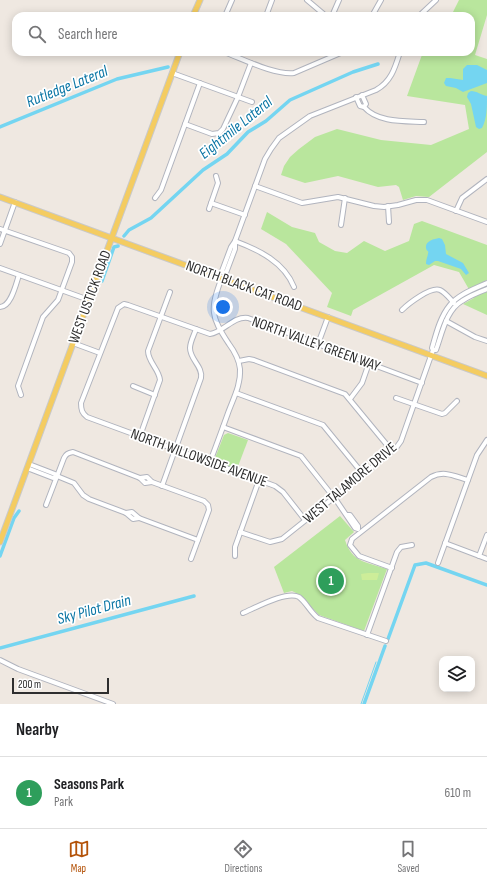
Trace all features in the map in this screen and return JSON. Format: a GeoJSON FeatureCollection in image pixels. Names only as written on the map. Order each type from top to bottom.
{"type":"FeatureCollection","features":[{"type":"Feature","properties":{"kind":"main road"},"geometry":{"type":"LineString","coordinates":[[196,12],[200,0]]}},
{"type":"Feature","properties":{"kind":"main road","name":"WEST USTICK ROAD"},"geometry":{"type":"LineString","coordinates":[[0,542],[178,56]]}},
{"type":"Feature","properties":{"kind":"main road","name":"NORTH BLACK CAT ROAD"},"geometry":{"type":"LineString","coordinates":[[0,197],[223,276],[328,317],[433,353],[487,376]]}},
{"type":"Feature","properties":{"kind":"street"},"geometry":{"type":"LineString","coordinates":[[227,12],[232,0]]}},
{"type":"Feature","properties":{"kind":"street"},"geometry":{"type":"LineString","coordinates":[[268,12],[272,0]]}},
{"type":"Feature","properties":{"kind":"street"},"geometry":{"type":"LineString","coordinates":[[307,0],[321,12]]}},
{"type":"Feature","properties":{"kind":"street"},"geometry":{"type":"LineString","coordinates":[[334,12],[339,0]]}},
{"type":"Feature","properties":{"kind":"street"},"geometry":{"type":"LineString","coordinates":[[374,12],[381,0]]}},
{"type":"Feature","properties":{"kind":"street"},"geometry":{"type":"LineString","coordinates":[[423,12],[436,0]]}},
{"type":"Feature","properties":{"kind":"street"},"geometry":{"type":"LineString","coordinates":[[235,56],[281,73],[294,73],[334,56]]}},
{"type":"Feature","properties":{"kind":"street"},"geometry":{"type":"LineString","coordinates":[[210,462],[236,393],[240,376],[238,361],[215,319],[213,306],[215,296],[223,276],[222,271],[230,247],[235,241],[267,155],[275,143],[284,134],[310,116],[379,88],[389,79],[394,71],[399,56]]}},
{"type":"Feature","properties":{"kind":"street"},"geometry":{"type":"LineString","coordinates":[[185,124],[212,134],[219,133],[224,129],[251,62]]}},
{"type":"Feature","properties":{"kind":"street"},"geometry":{"type":"LineString","coordinates":[[172,73],[252,102]]}},
{"type":"Feature","properties":{"kind":"street"},"geometry":{"type":"LineString","coordinates":[[155,198],[161,190],[200,83]]}},
{"type":"Feature","properties":{"kind":"street"},"geometry":{"type":"LineString","coordinates":[[362,95],[366,104],[364,108]]}},
{"type":"Feature","properties":{"kind":"street"},"geometry":{"type":"LineString","coordinates":[[356,97],[360,106],[382,118],[424,122]]}},
{"type":"Feature","properties":{"kind":"street"},"geometry":{"type":"LineString","coordinates":[[209,209],[218,183],[216,176]]}},
{"type":"Feature","properties":{"kind":"street"},"geometry":{"type":"LineString","coordinates":[[456,211],[462,198],[487,179]]}},
{"type":"Feature","properties":{"kind":"street"},"geometry":{"type":"LineString","coordinates":[[255,186],[302,203],[331,197],[345,198],[374,206],[388,206],[422,199],[487,222]]}},
{"type":"Feature","properties":{"kind":"street"},"geometry":{"type":"LineString","coordinates":[[341,225],[345,198]]}},
{"type":"Feature","properties":{"kind":"street"},"geometry":{"type":"LineString","coordinates":[[0,244],[15,202]]}},
{"type":"Feature","properties":{"kind":"street"},"geometry":{"type":"LineString","coordinates":[[211,203],[245,215]]}},
{"type":"Feature","properties":{"kind":"street"},"geometry":{"type":"LineString","coordinates":[[388,206],[389,222]]}},
{"type":"Feature","properties":{"kind":"street"},"geometry":{"type":"LineString","coordinates":[[0,229],[69,254],[72,257],[72,262],[58,300],[43,317],[18,386],[21,395]]}},
{"type":"Feature","properties":{"kind":"street"},"geometry":{"type":"LineString","coordinates":[[235,241],[252,248],[274,261],[291,278],[294,287]]}},
{"type":"Feature","properties":{"kind":"street"},"geometry":{"type":"LineString","coordinates":[[0,268],[89,300]]}},
{"type":"Feature","properties":{"kind":"street"},"geometry":{"type":"LineString","coordinates":[[2,307],[8,303],[19,275]]}},
{"type":"Feature","properties":{"kind":"street"},"geometry":{"type":"LineString","coordinates":[[433,353],[436,350],[455,303],[467,292],[487,283]]}},
{"type":"Feature","properties":{"kind":"street"},"geometry":{"type":"LineString","coordinates":[[402,310],[408,304],[434,289],[441,291],[455,303]]}},
{"type":"Feature","properties":{"kind":"street"},"geometry":{"type":"LineString","coordinates":[[433,353],[432,348],[442,319],[448,307],[487,289]]}},
{"type":"Feature","properties":{"kind":"street"},"geometry":{"type":"LineString","coordinates":[[140,436],[156,395],[160,380],[158,372],[148,356],[148,351],[170,292]]}},
{"type":"Feature","properties":{"kind":"street","name":"NORTH VALLEY GREEN WAY"},"geometry":{"type":"LineString","coordinates":[[100,353],[116,311],[121,305],[124,304],[210,334],[220,330],[239,318],[248,318],[422,383]]}},
{"type":"Feature","properties":{"kind":"street"},"geometry":{"type":"LineString","coordinates":[[318,344],[328,317]]}},
{"type":"Feature","properties":{"kind":"street"},"geometry":{"type":"LineString","coordinates":[[442,319],[475,337],[487,341]]}},
{"type":"Feature","properties":{"kind":"street"},"geometry":{"type":"LineString","coordinates":[[162,486],[202,378],[202,372],[190,350],[190,344],[196,329]]}},
{"type":"Feature","properties":{"kind":"street"},"geometry":{"type":"LineString","coordinates":[[73,343],[100,353]]}},
{"type":"Feature","properties":{"kind":"street","name":"NORTH WILLOWSIDE AVENUE"},"geometry":{"type":"LineString","coordinates":[[100,353],[81,404],[82,411],[87,417],[280,489],[305,520]]}},
{"type":"Feature","properties":{"kind":"street","name":"WEST TALAMORE DRIVE"},"geometry":{"type":"LineString","coordinates":[[240,532],[266,542],[274,542],[282,539],[399,445],[433,353]]}},
{"type":"Feature","properties":{"kind":"street"},"geometry":{"type":"LineString","coordinates":[[238,361],[249,359],[259,362],[340,392],[350,399],[392,451]]}},
{"type":"Feature","properties":{"kind":"street"},"geometry":{"type":"LineString","coordinates":[[350,399],[362,383],[369,363]]}},
{"type":"Feature","properties":{"kind":"street"},"geometry":{"type":"LineString","coordinates":[[133,386],[156,395]]}},
{"type":"Feature","properties":{"kind":"street"},"geometry":{"type":"LineString","coordinates":[[236,393],[323,425],[363,474]]}},
{"type":"Feature","properties":{"kind":"street"},"geometry":{"type":"LineString","coordinates":[[396,398],[442,414],[446,414],[457,401]]}},
{"type":"Feature","properties":{"kind":"street"},"geometry":{"type":"LineString","coordinates":[[223,427],[300,456],[334,497],[347,515],[347,518],[355,528],[360,531]]}},
{"type":"Feature","properties":{"kind":"street"},"geometry":{"type":"LineString","coordinates":[[438,563],[477,455],[487,440]]}},
{"type":"Feature","properties":{"kind":"street"},"geometry":{"type":"LineString","coordinates":[[46,506],[66,454],[70,452],[140,478],[147,477],[152,482],[204,501],[208,505],[209,510],[191,559]]}},
{"type":"Feature","properties":{"kind":"street"},"geometry":{"type":"LineString","coordinates":[[28,466],[53,478],[57,476],[74,483],[89,499],[126,513],[133,519],[139,518],[198,540]]}},
{"type":"Feature","properties":{"kind":"street"},"geometry":{"type":"LineString","coordinates":[[392,568],[359,556],[351,547],[350,543],[352,539],[360,531],[436,474],[450,474],[468,480]]}},
{"type":"Feature","properties":{"kind":"street"},"geometry":{"type":"LineString","coordinates":[[235,556],[235,547],[259,480]]}},
{"type":"Feature","properties":{"kind":"street"},"geometry":{"type":"LineString","coordinates":[[480,556],[487,535]]}},
{"type":"Feature","properties":{"kind":"street"},"geometry":{"type":"LineString","coordinates":[[445,543],[487,558]]}},
{"type":"Feature","properties":{"kind":"street"},"geometry":{"type":"LineString","coordinates":[[367,635],[399,550],[406,545],[412,544]]}},
{"type":"Feature","properties":{"kind":"street"},"geometry":{"type":"LineString","coordinates":[[243,613],[284,596],[293,595],[300,598],[318,618],[386,641]]}},
{"type":"Feature","properties":{"kind":"street"},"geometry":{"type":"LineString","coordinates":[[0,660],[18,669],[113,704]]}},
{"type":"Feature","properties":{"kind":"green space"},"geometry":{"type":"Polygon","coordinates":[[[459,0],[487,0],[487,15],[475,55],[475,12],[453,12],[459,0]]]}},
{"type":"Feature","properties":{"kind":"green space"},"geometry":{"type":"Polygon","coordinates":[[[475,55],[487,59],[487,152],[429,197],[416,196],[403,200],[399,187],[396,185],[378,187],[338,176],[305,183],[281,175],[284,166],[290,157],[299,149],[315,137],[337,129],[381,140],[431,145],[469,129],[465,105],[407,96],[422,56],[475,55]]]}},
{"type":"Feature","properties":{"kind":"green space"},"geometry":{"type":"Polygon","coordinates":[[[267,212],[292,227],[315,233],[319,242],[335,251],[347,253],[364,241],[385,251],[409,241],[414,224],[422,221],[487,245],[487,280],[483,282],[487,292],[487,315],[463,304],[474,298],[459,272],[434,265],[353,310],[351,316],[327,307],[332,293],[286,244],[261,229],[267,212]]]}},
{"type":"Feature","properties":{"kind":"green space"},"geometry":{"type":"Polygon","coordinates":[[[228,433],[248,440],[237,469],[217,462],[215,458],[224,435],[228,433]]]}},
{"type":"Feature","properties":{"kind":"green space"},"geometry":{"type":"Polygon","coordinates":[[[340,516],[354,532],[345,540],[352,553],[367,563],[387,569],[364,631],[319,615],[300,595],[292,591],[284,593],[274,567],[340,516]]]}},
{"type":"Feature","properties":{"kind":"green space"},"geometry":{"type":"Polygon","coordinates":[[[379,573],[377,580],[362,580],[361,574],[379,573]]]}},
{"type":"Feature","properties":{"kind":"water"},"geometry":{"type":"Polygon","coordinates":[[[467,65],[477,65],[487,70],[487,83],[463,92],[456,88],[446,86],[444,83],[446,78],[463,80],[463,69],[467,65]]]}},
{"type":"Feature","properties":{"kind":"water"},"geometry":{"type":"Polygon","coordinates":[[[471,91],[487,96],[485,121],[482,128],[479,129],[476,127],[471,104],[467,97],[468,93],[471,91]]]}},
{"type":"Feature","properties":{"kind":"water"},"geometry":{"type":"Polygon","coordinates":[[[439,238],[442,239],[445,245],[446,254],[463,263],[469,273],[466,275],[461,269],[438,261],[435,261],[429,265],[426,264],[428,253],[426,248],[427,244],[430,241],[439,238]]]}},
{"type":"Feature","properties":{"kind":"waterway","name":"Eightmile Lateral"},"geometry":{"type":"LineString","coordinates":[[124,236],[129,230],[151,218],[203,170],[227,154],[248,132],[266,121],[290,100],[353,72],[378,64]]}},
{"type":"Feature","properties":{"kind":"waterway","name":"Rutledge Lateral"},"geometry":{"type":"LineString","coordinates":[[0,127],[117,79],[168,67]]}},
{"type":"Feature","properties":{"kind":"waterway","name":"Eightmile Lateral"},"geometry":{"type":"LineString","coordinates":[[102,281],[114,247],[118,246]]}},
{"type":"Feature","properties":{"kind":"waterway","name":"Eightmile Lateral"},"geometry":{"type":"LineString","coordinates":[[0,556],[14,518],[19,511]]}},
{"type":"Feature","properties":{"kind":"waterway"},"geometry":{"type":"LineString","coordinates":[[388,639],[415,565],[426,563],[487,585]]}},
{"type":"Feature","properties":{"kind":"waterway","name":"Sky Pilot Drain"},"geometry":{"type":"LineString","coordinates":[[0,648],[194,596]]}},
{"type":"Feature","properties":{"kind":"waterway"},"geometry":{"type":"LineString","coordinates":[[364,704],[385,646]]}},
{"type":"Feature","properties":{"kind":"waterway"},"geometry":{"type":"LineString","coordinates":[[361,704],[376,662]]}},
{"type":"Feature","properties":{"kind":"place","name":"Seasons Park"},"geometry":{"type":"Point","coordinates":[331,581]}}]}
